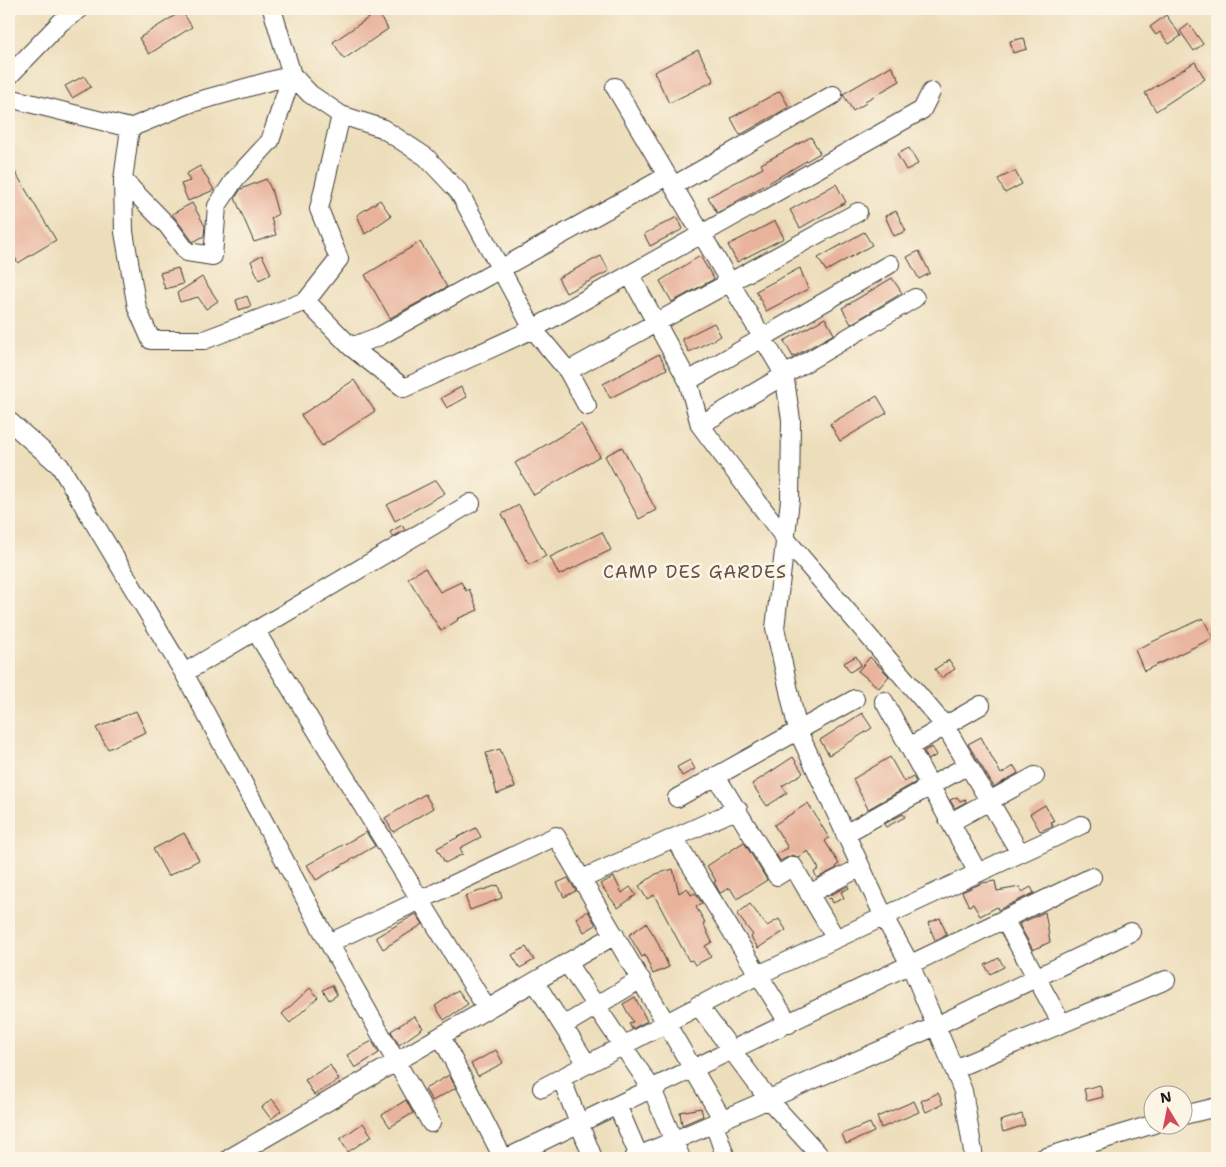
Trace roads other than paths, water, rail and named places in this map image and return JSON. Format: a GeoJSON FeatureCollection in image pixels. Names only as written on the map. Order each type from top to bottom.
{"type":"FeatureCollection","features":[{"type":"Feature","properties":{"kind":"street"},"geometry":{"type":"LineString","coordinates":[[9,76],[61,22],[80,9]]}},
{"type":"Feature","properties":{"kind":"street"},"geometry":{"type":"LineString","coordinates":[[272,9],[292,75],[310,94],[341,116],[382,128],[426,157],[459,192],[533,329],[568,371],[587,406]]}},
{"type":"Feature","properties":{"kind":"street"},"geometry":{"type":"LineString","coordinates":[[9,98],[130,128],[191,103],[292,75]]}},
{"type":"Feature","properties":{"kind":"street"},"geometry":{"type":"LineString","coordinates":[[124,180],[168,226],[187,252],[213,256],[218,206],[235,179],[270,141],[292,75]]}},
{"type":"Feature","properties":{"kind":"street"},"geometry":{"type":"LineString","coordinates":[[615,87],[784,374],[791,420],[790,500],[784,537],[775,628],[798,731],[884,917],[910,964],[954,1069],[963,1091],[974,1158]]}},
{"type":"Feature","properties":{"kind":"street"},"geometry":{"type":"LineString","coordinates":[[306,301],[351,347],[404,388],[533,329],[922,110],[931,92]]}},
{"type":"Feature","properties":{"kind":"street"},"geometry":{"type":"LineString","coordinates":[[351,347],[380,336],[501,268],[833,95]]}},
{"type":"Feature","properties":{"kind":"street"},"geometry":{"type":"LineString","coordinates":[[130,128],[124,180],[126,242],[137,308],[151,340],[204,340],[306,301],[339,259],[320,209],[341,116]]}},
{"type":"Feature","properties":{"kind":"street"},"geometry":{"type":"LineString","coordinates":[[568,371],[858,212]]}},
{"type":"Feature","properties":{"kind":"street"},"geometry":{"type":"LineString","coordinates":[[688,381],[890,264]]}},
{"type":"Feature","properties":{"kind":"street"},"geometry":{"type":"LineString","coordinates":[[630,274],[688,381],[700,425],[784,537],[945,726],[1020,853]]}},
{"type":"Feature","properties":{"kind":"street"},"geometry":{"type":"LineString","coordinates":[[700,425],[914,298]]}},
{"type":"Feature","properties":{"kind":"street"},"geometry":{"type":"LineString","coordinates":[[9,421],[60,466],[184,672],[330,943],[432,1123]]}},
{"type":"Feature","properties":{"kind":"street"},"geometry":{"type":"LineString","coordinates":[[184,672],[471,503]]}},
{"type":"Feature","properties":{"kind":"street"},"geometry":{"type":"LineString","coordinates":[[255,630],[487,1009]]}},
{"type":"Feature","properties":{"kind":"street"},"geometry":{"type":"LineString","coordinates":[[677,798],[855,699]]}},
{"type":"Feature","properties":{"kind":"street"},"geometry":{"type":"LineString","coordinates":[[884,701],[978,872]]}},
{"type":"Feature","properties":{"kind":"street"},"geometry":{"type":"LineString","coordinates":[[909,747],[981,705]]}},
{"type":"Feature","properties":{"kind":"street"},"geometry":{"type":"LineString","coordinates":[[845,834],[968,765]]}},
{"type":"Feature","properties":{"kind":"street"},"geometry":{"type":"LineString","coordinates":[[716,776],[738,809],[777,876],[793,866],[836,939]]}},
{"type":"Feature","properties":{"kind":"street"},"geometry":{"type":"LineString","coordinates":[[951,822],[1035,776]]}},
{"type":"Feature","properties":{"kind":"street"},"geometry":{"type":"LineString","coordinates":[[582,879],[738,809]]}},
{"type":"Feature","properties":{"kind":"street"},"geometry":{"type":"LineString","coordinates":[[542,1088],[758,975],[1081,825]]}},
{"type":"Feature","properties":{"kind":"street"},"geometry":{"type":"LineString","coordinates":[[330,943],[556,836],[692,1069],[719,1122],[726,1158]]}},
{"type":"Feature","properties":{"kind":"street"},"geometry":{"type":"LineString","coordinates":[[674,838],[789,1024]]}},
{"type":"Feature","properties":{"kind":"street"},"geometry":{"type":"LineString","coordinates":[[809,894],[861,868]]}},
{"type":"Feature","properties":{"kind":"street"},"geometry":{"type":"LineString","coordinates":[[507,1158],[1092,877]]}},
{"type":"Feature","properties":{"kind":"street"},"geometry":{"type":"LineString","coordinates":[[1004,919],[1062,1024]]}},
{"type":"Feature","properties":{"kind":"street"},"geometry":{"type":"LineString","coordinates":[[617,1105],[637,1157],[936,1026],[1036,976],[1131,932]]}},
{"type":"Feature","properties":{"kind":"street"},"geometry":{"type":"LineString","coordinates":[[230,1158],[615,936]]}},
{"type":"Feature","properties":{"kind":"street"},"geometry":{"type":"LineString","coordinates":[[567,963],[652,1088],[682,1158]]}},
{"type":"Feature","properties":{"kind":"street"},"geometry":{"type":"LineString","coordinates":[[563,1026],[641,979]]}},
{"type":"Feature","properties":{"kind":"street"},"geometry":{"type":"LineString","coordinates":[[954,1069],[1166,980]]}},
{"type":"Feature","properties":{"kind":"street"},"geometry":{"type":"LineString","coordinates":[[535,982],[587,1064]]}},
{"type":"Feature","properties":{"kind":"street"},"geometry":{"type":"LineString","coordinates":[[698,1005],[769,1100],[822,1158]]}},
{"type":"Feature","properties":{"kind":"street"},"geometry":{"type":"LineString","coordinates":[[441,1036],[503,1158]]}},
{"type":"Feature","properties":{"kind":"street"},"geometry":{"type":"LineString","coordinates":[[561,1078],[593,1158]]}},
{"type":"Feature","properties":{"kind":"street"},"geometry":{"type":"LineString","coordinates":[[1194,1113],[1217,1107]]}},
{"type":"Feature","properties":{"kind":"street"},"geometry":{"type":"LineString","coordinates":[[1042,1158],[1144,1127]]}},
{"type":"Feature","properties":{"kind":"district","name":"CAMP DES GARDES"},"geometry":{"type":"Point","coordinates":[695,572]}}]}
